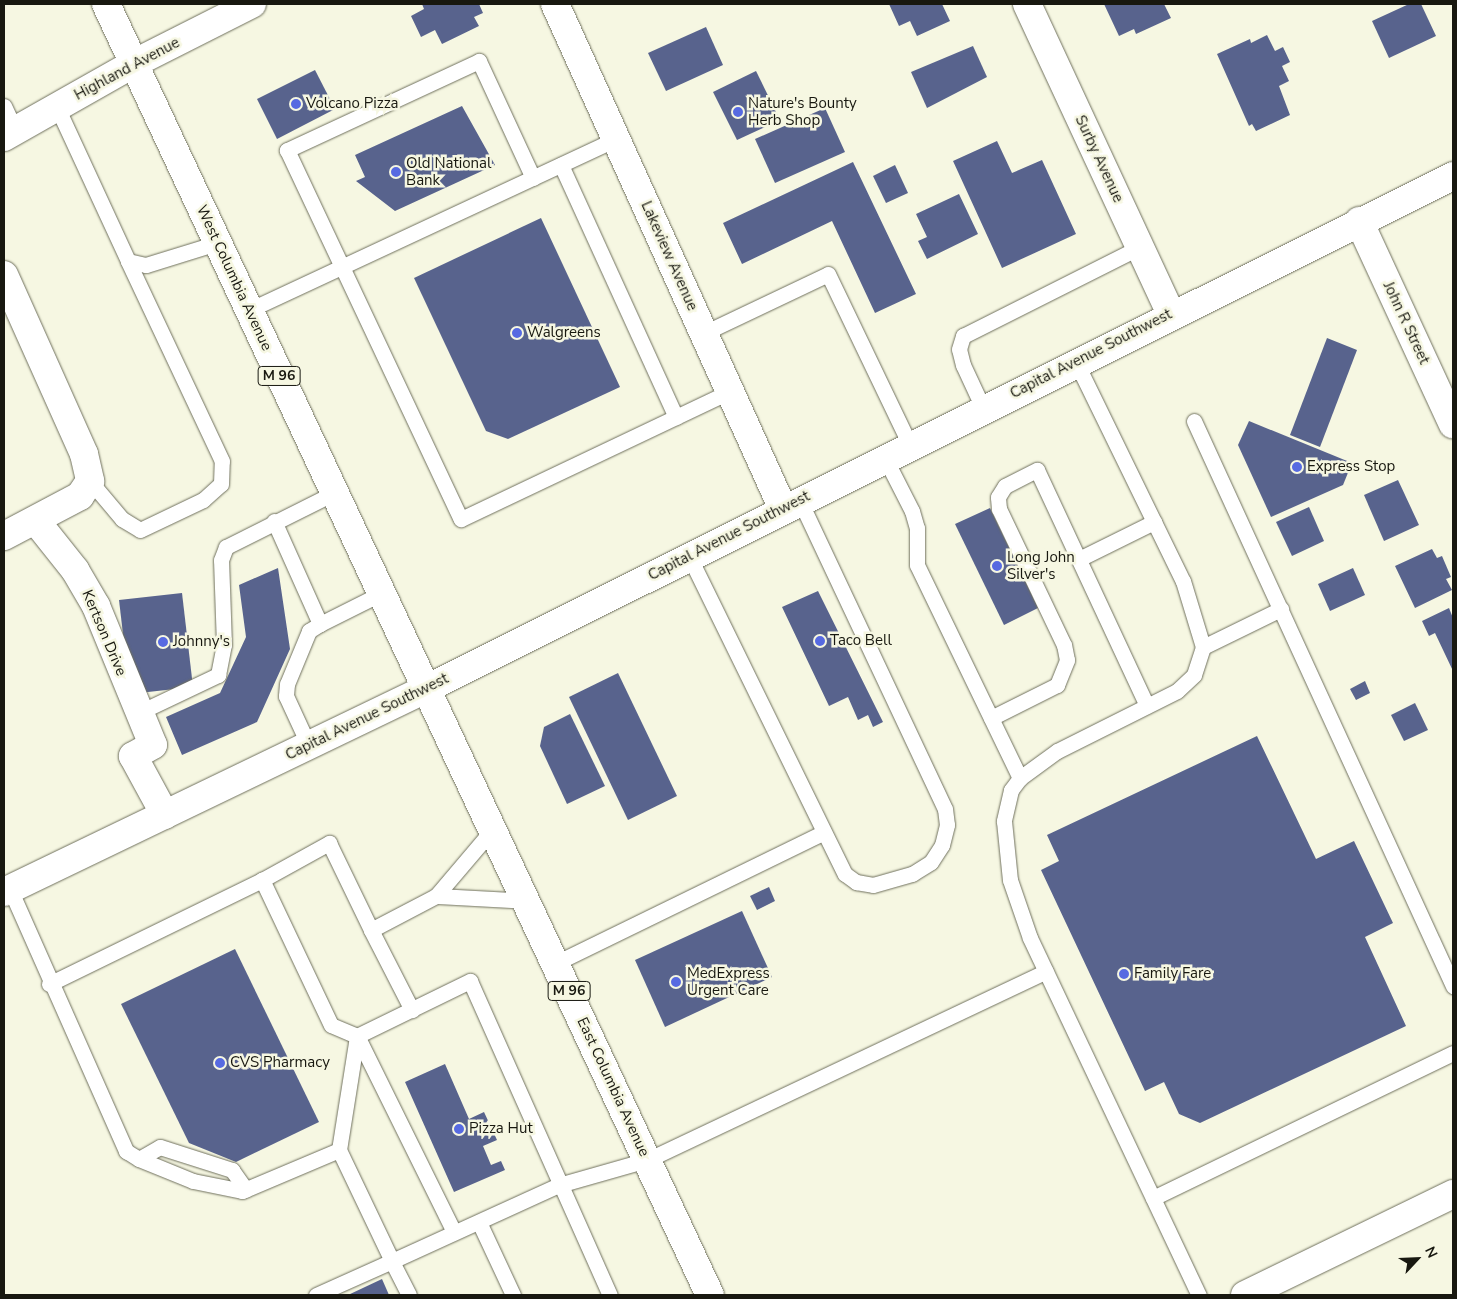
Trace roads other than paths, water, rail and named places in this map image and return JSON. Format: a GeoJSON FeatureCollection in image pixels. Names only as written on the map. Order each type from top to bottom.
{"type":"FeatureCollection","features":[{"type":"Feature","properties":{"kind":"main road","name":"West Columbia Avenue"},"geometry":{"type":"LineString","coordinates":[[106,4],[334,493],[428,688]]}},
{"type":"Feature","properties":{"kind":"main road","name":"Highland Avenue"},"geometry":{"type":"LineString","coordinates":[[8,124],[57,107],[134,63],[252,4]]}},
{"type":"Feature","properties":{"kind":"main road","name":"Lakeview Avenue"},"geometry":{"type":"LineString","coordinates":[[555,4],[730,391],[791,505]]}},
{"type":"Feature","properties":{"kind":"main road","name":"Surby Avenue"},"geometry":{"type":"LineString","coordinates":[[1027,4],[1171,314]]}},
{"type":"Feature","properties":{"kind":"main road","name":"Capital Avenue Southwest"},"geometry":{"type":"LineString","coordinates":[[7,891],[428,688],[1171,314],[1453,176]]}},
{"type":"Feature","properties":{"kind":"main road","name":"John R Street"},"geometry":{"type":"LineString","coordinates":[[1359,221],[1453,424]]}},
{"type":"Feature","properties":{"kind":"main road"},"geometry":{"type":"LineString","coordinates":[[4,275],[84,454],[90,481],[80,496],[36,521],[4,536]]}},
{"type":"Feature","properties":{"kind":"main road","name":"Kertson Drive"},"geometry":{"type":"LineString","coordinates":[[36,521],[75,570],[96,606],[138,713],[153,745],[133,756],[165,815]]}},
{"type":"Feature","properties":{"kind":"main road","name":"East Columbia Avenue"},"geometry":{"type":"LineString","coordinates":[[428,688],[710,1295]]}},
{"type":"Feature","properties":{"kind":"main road"},"geometry":{"type":"LineString","coordinates":[[1246,1295],[1453,1194]]}},
{"type":"Feature","properties":{"kind":"lane"},"geometry":{"type":"LineString","coordinates":[[533,178],[479,61],[287,150],[461,519],[730,391]]}},
{"type":"Feature","properties":{"kind":"lane"},"geometry":{"type":"LineString","coordinates":[[57,107],[222,461],[221,484],[203,500],[140,530],[122,519],[90,481]]}},
{"type":"Feature","properties":{"kind":"lane"},"geometry":{"type":"LineString","coordinates":[[249,310],[616,140]]}},
{"type":"Feature","properties":{"kind":"lane"},"geometry":{"type":"LineString","coordinates":[[561,165],[676,417]]}},
{"type":"Feature","properties":{"kind":"lane"},"geometry":{"type":"LineString","coordinates":[[128,261],[146,265],[217,243]]}},
{"type":"Feature","properties":{"kind":"lane"},"geometry":{"type":"LineString","coordinates":[[984,408],[963,365],[959,349],[963,336],[1140,247]]}},
{"type":"Feature","properties":{"kind":"lane"},"geometry":{"type":"LineString","coordinates":[[704,333],[828,274],[910,445]]}},
{"type":"Feature","properties":{"kind":"lane"},"geometry":{"type":"LineString","coordinates":[[1076,362],[1191,602],[1203,647],[1194,675],[1177,691],[1057,751],[1020,778],[1011,790],[1004,821],[1010,880],[1046,971],[1199,1295]]}},
{"type":"Feature","properties":{"kind":"lane"},"geometry":{"type":"LineString","coordinates":[[1194,421],[1453,986]]}},
{"type":"Feature","properties":{"kind":"lane"},"geometry":{"type":"LineString","coordinates":[[885,458],[912,511],[917,528],[918,565],[1020,778]]}},
{"type":"Feature","properties":{"kind":"lane"},"geometry":{"type":"LineString","coordinates":[[992,718],[1057,685],[1067,660],[1064,645],[999,509],[998,497],[1005,486],[1037,470],[1147,706]]}},
{"type":"Feature","properties":{"kind":"lane"},"geometry":{"type":"LineString","coordinates":[[138,713],[218,675],[224,646],[221,560],[226,547],[234,541],[334,493]]}},
{"type":"Feature","properties":{"kind":"lane"},"geometry":{"type":"LineString","coordinates":[[689,556],[845,874],[856,882],[873,885],[912,874],[931,862],[942,845],[947,825],[944,809],[791,505]]}},
{"type":"Feature","properties":{"kind":"lane"},"geometry":{"type":"LineString","coordinates":[[274,522],[320,624]]}},
{"type":"Feature","properties":{"kind":"lane"},"geometry":{"type":"LineString","coordinates":[[1079,559],[1154,522]]}},
{"type":"Feature","properties":{"kind":"lane"},"geometry":{"type":"LineString","coordinates":[[308,746],[286,696],[287,684],[309,631],[382,593]]}},
{"type":"Feature","properties":{"kind":"lane"},"geometry":{"type":"LineString","coordinates":[[1203,647],[1281,610]]}},
{"type":"Feature","properties":{"kind":"lane"},"geometry":{"type":"LineString","coordinates":[[371,930],[436,896],[493,829]]}},
{"type":"Feature","properties":{"kind":"lane"},"geometry":{"type":"LineString","coordinates":[[556,963],[824,832]]}},
{"type":"Feature","properties":{"kind":"lane"},"geometry":{"type":"LineString","coordinates":[[49,984],[262,880],[329,843],[412,1010]]}},
{"type":"Feature","properties":{"kind":"lane"},"geometry":{"type":"LineString","coordinates":[[262,880],[331,1025],[357,1036],[454,1232]]}},
{"type":"Feature","properties":{"kind":"lane"},"geometry":{"type":"LineString","coordinates":[[7,891],[126,1151],[139,1160],[193,1181],[246,1190],[339,1150]]}},
{"type":"Feature","properties":{"kind":"lane"},"geometry":{"type":"LineString","coordinates":[[436,896],[527,901]]}},
{"type":"Feature","properties":{"kind":"lane"},"geometry":{"type":"LineString","coordinates":[[316,1295],[559,1185],[647,1160],[1046,971]]}},
{"type":"Feature","properties":{"kind":"lane"},"geometry":{"type":"LineString","coordinates":[[357,1036],[470,981],[559,1185],[610,1295]]}},
{"type":"Feature","properties":{"kind":"lane"},"geometry":{"type":"LineString","coordinates":[[357,1036],[339,1150],[409,1295]]}},
{"type":"Feature","properties":{"kind":"lane"},"geometry":{"type":"LineString","coordinates":[[1153,1198],[1453,1053]]}},
{"type":"Feature","properties":{"kind":"lane"},"geometry":{"type":"LineString","coordinates":[[139,1160],[160,1147],[232,1170],[246,1190]]}},
{"type":"Feature","properties":{"kind":"lane"},"geometry":{"type":"LineString","coordinates":[[479,1222],[513,1295]]}},
{"type":"Feature","properties":{"kind":"place","name":"Volcano Pizza"},"geometry":{"type":"Point","coordinates":[296,104]}},
{"type":"Feature","properties":{"kind":"place","name":"Nature's Bounty Herb Shop"},"geometry":{"type":"Point","coordinates":[738,112]}},
{"type":"Feature","properties":{"kind":"place","name":"Old National Bank"},"geometry":{"type":"Point","coordinates":[396,172]}},
{"type":"Feature","properties":{"kind":"place","name":"Walgreens"},"geometry":{"type":"Point","coordinates":[517,333]}},
{"type":"Feature","properties":{"kind":"place","name":"Express Stop"},"geometry":{"type":"Point","coordinates":[1297,467]}},
{"type":"Feature","properties":{"kind":"place","name":"Long John Silver's"},"geometry":{"type":"Point","coordinates":[997,566]}},
{"type":"Feature","properties":{"kind":"place","name":"Taco Bell"},"geometry":{"type":"Point","coordinates":[820,641]}},
{"type":"Feature","properties":{"kind":"place","name":"Johnny's"},"geometry":{"type":"Point","coordinates":[163,642]}},
{"type":"Feature","properties":{"kind":"place","name":"Family Fare"},"geometry":{"type":"Point","coordinates":[1124,974]}},
{"type":"Feature","properties":{"kind":"place","name":"MedExpress Urgent Care"},"geometry":{"type":"Point","coordinates":[676,982]}},
{"type":"Feature","properties":{"kind":"place","name":"CVS Pharmacy"},"geometry":{"type":"Point","coordinates":[220,1063]}},
{"type":"Feature","properties":{"kind":"place","name":"Pizza Hut"},"geometry":{"type":"Point","coordinates":[459,1129]}}]}
